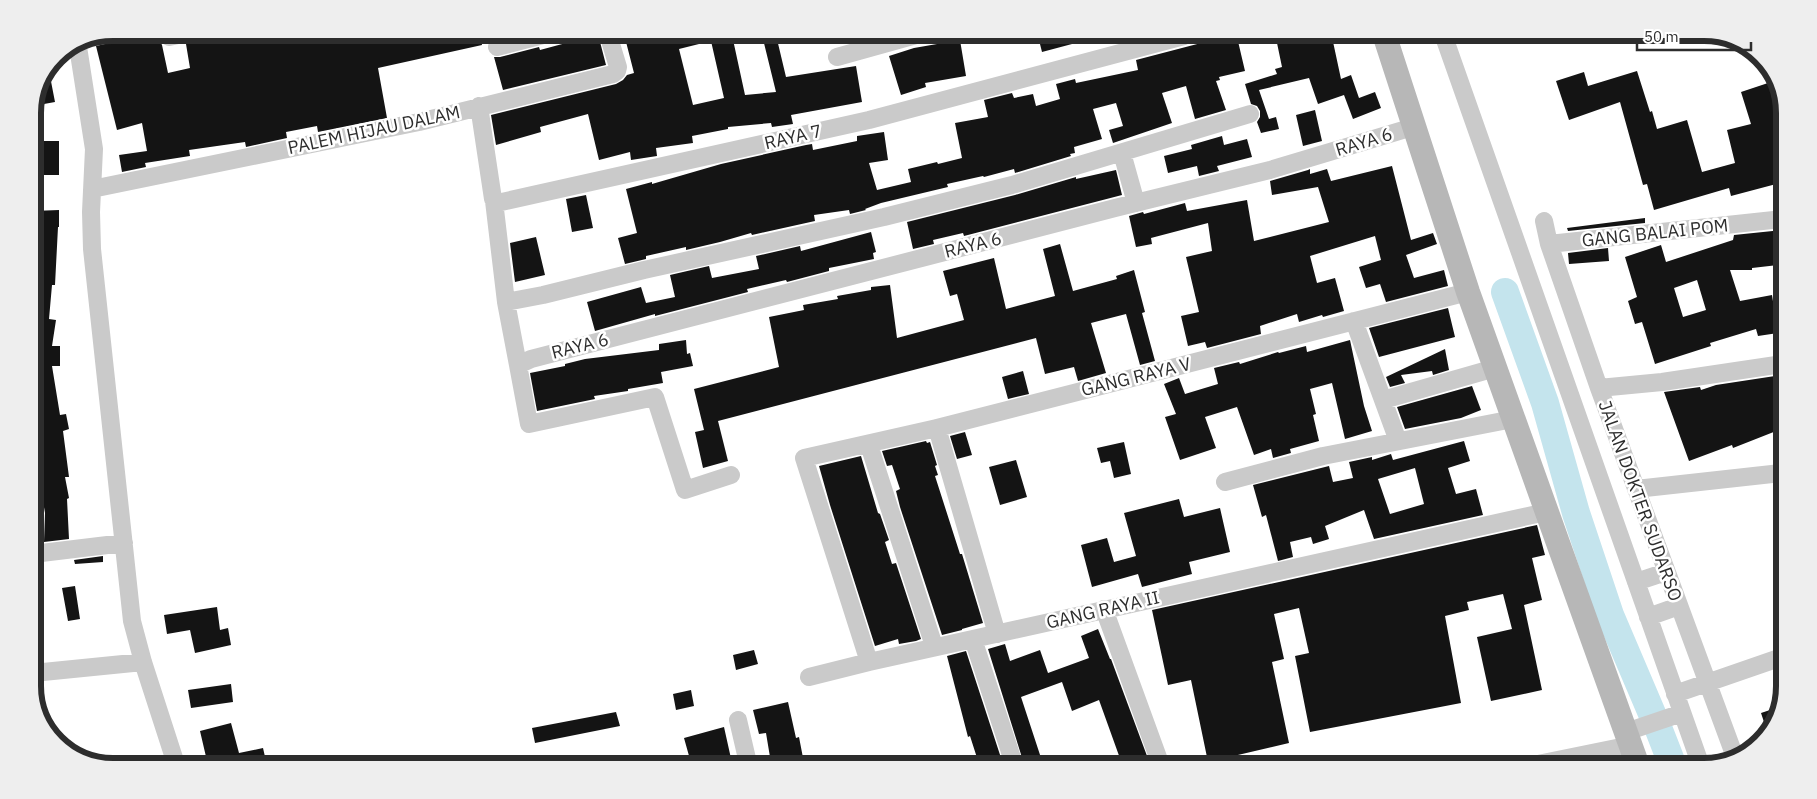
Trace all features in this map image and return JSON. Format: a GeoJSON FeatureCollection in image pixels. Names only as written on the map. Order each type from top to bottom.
{"type":"FeatureCollection","features":[{"type":"Feature","properties":{"kind":"street"},"geometry":{"type":"LineString","coordinates":[[497,47],[520,41]]}},
{"type":"Feature","properties":{"kind":"street","name":"PALEM HIJAU DALAM"},"geometry":{"type":"LineString","coordinates":[[92,189],[419,122],[613,74],[617,71],[618,66],[610,41]]}},
{"type":"Feature","properties":{"kind":"street"},"geometry":{"type":"LineString","coordinates":[[837,57],[896,41]]}},
{"type":"Feature","properties":{"kind":"street","name":"RAYA 7"},"geometry":{"type":"LineString","coordinates":[[494,201],[498,203],[869,120],[1165,41]]}},
{"type":"Feature","properties":{"kind":"street"},"geometry":{"type":"LineString","coordinates":[[1386,41],[1468,292],[1546,512],[1634,742]]}},
{"type":"Feature","properties":{"kind":"street"},"geometry":{"type":"LineString","coordinates":[[1445,41],[1675,694],[1675,716],[1697,758]]}},
{"type":"Feature","properties":{"kind":"street"},"geometry":{"type":"LineString","coordinates":[[79,50],[94,149],[92,249],[132,621],[173,758]]}},
{"type":"Feature","properties":{"kind":"street"},"geometry":{"type":"LineString","coordinates":[[479,106],[492,200],[494,201],[506,302],[524,362],[529,424],[655,397],[685,490],[731,475]]}},
{"type":"Feature","properties":{"kind":"street"},"geometry":{"type":"LineString","coordinates":[[506,302],[884,217],[1012,185],[1250,114]]}},
{"type":"Feature","properties":{"kind":"street","name":"RAYA 6"},"geometry":{"type":"LineString","coordinates":[[524,362],[1270,170],[1413,127]]}},
{"type":"Feature","properties":{"kind":"street"},"geometry":{"type":"LineString","coordinates":[[1122,153],[1136,203]]}},
{"type":"Feature","properties":{"kind":"street","name":"GANG BALAI POM"},"geometry":{"type":"LineString","coordinates":[[1549,244],[1776,220]]}},
{"type":"Feature","properties":{"kind":"street"},"geometry":{"type":"LineString","coordinates":[[1544,221],[1549,244]]}},
{"type":"Feature","properties":{"kind":"street","name":"JALAN DOKTER SUDARSO"},"geometry":{"type":"LineString","coordinates":[[1549,244],[1599,388],[1733,751]]}},
{"type":"Feature","properties":{"kind":"street","name":"GANG RAYA V"},"geometry":{"type":"LineString","coordinates":[[869,662],[804,458],[869,445],[937,428],[1468,292]]}},
{"type":"Feature","properties":{"kind":"street"},"geometry":{"type":"LineString","coordinates":[[1354,321],[1398,441]]}},
{"type":"Feature","properties":{"kind":"street"},"geometry":{"type":"LineString","coordinates":[[1599,388],[1662,382],[1776,365]]}},
{"type":"Feature","properties":{"kind":"street"},"geometry":{"type":"LineString","coordinates":[[1383,400],[1495,368]]}},
{"type":"Feature","properties":{"kind":"street"},"geometry":{"type":"LineString","coordinates":[[1225,482],[1323,456],[1513,419]]}},
{"type":"Feature","properties":{"kind":"street"},"geometry":{"type":"LineString","coordinates":[[937,428],[997,634]]}},
{"type":"Feature","properties":{"kind":"street"},"geometry":{"type":"LineString","coordinates":[[869,445],[934,646]]}},
{"type":"Feature","properties":{"kind":"street"},"geometry":{"type":"LineString","coordinates":[[1636,489],[1776,474]]}},
{"type":"Feature","properties":{"kind":"street","name":"GANG RAYA II"},"geometry":{"type":"LineString","coordinates":[[809,676],[934,646],[997,634],[1546,512]]}},
{"type":"Feature","properties":{"kind":"street"},"geometry":{"type":"LineString","coordinates":[[41,553],[124,543]]}},
{"type":"Feature","properties":{"kind":"street"},"geometry":{"type":"LineString","coordinates":[[1636,582],[1666,572]]}},
{"type":"Feature","properties":{"kind":"street"},"geometry":{"type":"LineString","coordinates":[[1648,617],[1679,606]]}},
{"type":"Feature","properties":{"kind":"street"},"geometry":{"type":"LineString","coordinates":[[1104,610],[1158,758]]}},
{"type":"Feature","properties":{"kind":"street"},"geometry":{"type":"LineString","coordinates":[[973,639],[1012,758]]}},
{"type":"Feature","properties":{"kind":"street"},"geometry":{"type":"LineString","coordinates":[[1675,694],[1776,659]]}},
{"type":"Feature","properties":{"kind":"street"},"geometry":{"type":"LineString","coordinates":[[41,672],[143,662]]}},
{"type":"Feature","properties":{"kind":"street"},"geometry":{"type":"LineString","coordinates":[[1563,758],[1634,742],[1675,716]]}},
{"type":"Feature","properties":{"kind":"street"},"geometry":{"type":"LineString","coordinates":[[738,720],[747,758]]}},
{"type":"Feature","properties":{"kind":"building"},"geometry":{"type":"Polygon","coordinates":[[[118,41],[160,41],[168,73],[190,68],[186,44],[203,41],[481,41],[482,45],[378,68],[387,118],[318,132],[317,126],[286,132],[287,138],[246,147],[245,142],[189,150],[190,156],[145,163],[146,167],[122,172],[119,155],[147,151],[142,123],[117,130],[96,46],[118,41]]]}},
{"type":"Feature","properties":{"kind":"building"},"geometry":{"type":"Polygon","coordinates":[[[566,41],[600,41],[606,65],[503,90],[494,57],[539,47],[540,50],[566,43],[566,41]]]}},
{"type":"Feature","properties":{"kind":"building"},"geometry":{"type":"Polygon","coordinates":[[[626,41],[711,41],[733,41],[745,95],[776,92],[763,41],[777,41],[786,77],[856,66],[862,102],[791,115],[793,124],[772,127],[771,123],[728,127],[728,129],[692,136],[693,143],[656,148],[657,156],[631,160],[630,152],[599,160],[588,114],[540,127],[541,132],[496,145],[491,115],[616,84],[627,75],[634,73],[626,41]],[[711,41],[679,49],[693,105],[724,98],[711,41]]]}},
{"type":"Feature","properties":{"kind":"building"},"geometry":{"type":"Polygon","coordinates":[[[960,41],[966,76],[925,83],[926,87],[901,95],[889,56],[914,48],[960,41]]]}},
{"type":"Feature","properties":{"kind":"building"},"geometry":{"type":"Polygon","coordinates":[[[1039,41],[1083,41],[1042,52],[1039,41]]]}},
{"type":"Feature","properties":{"kind":"building"},"geometry":{"type":"Polygon","coordinates":[[[1209,41],[1238,41],[1245,71],[1219,77],[1220,80],[1216,81],[1226,110],[1195,119],[1186,86],[1162,93],[1172,123],[1113,143],[1109,130],[1123,126],[1116,103],[1093,109],[1102,139],[1074,147],[1075,153],[1070,154],[1071,156],[1015,173],[1014,169],[947,184],[948,187],[881,203],[866,210],[850,214],[849,210],[814,215],[815,221],[752,235],[751,233],[686,250],[686,247],[646,256],[646,259],[625,264],[618,238],[637,233],[626,189],[652,182],[652,184],[721,164],[806,145],[812,144],[813,150],[857,141],[857,136],[884,132],[888,160],[869,163],[877,190],[911,182],[908,169],[962,158],[955,123],[988,117],[984,100],[1012,93],[1014,98],[1033,94],[1036,106],[1060,99],[1056,84],[1075,79],[1076,83],[1138,70],[1136,60],[1209,41]]]}},
{"type":"Feature","properties":{"kind":"building"},"geometry":{"type":"Polygon","coordinates":[[[1286,41],[1333,41],[1341,79],[1351,75],[1359,98],[1375,92],[1381,108],[1353,119],[1344,95],[1318,104],[1309,78],[1259,90],[1269,119],[1276,117],[1279,129],[1261,133],[1257,122],[1260,117],[1260,111],[1257,106],[1251,104],[1245,84],[1277,74],[1275,69],[1282,67],[1277,43],[1286,41]]]}},
{"type":"Feature","properties":{"kind":"building"},"geometry":{"type":"Polygon","coordinates":[[[1637,71],[1657,129],[1687,120],[1702,172],[1735,163],[1727,130],[1751,124],[1741,92],[1769,83],[1776,108],[1776,184],[1731,196],[1729,188],[1654,210],[1647,184],[1643,185],[1620,102],[1569,120],[1556,81],[1584,72],[1588,86],[1637,71]]]}},
{"type":"Feature","properties":{"kind":"building"},"geometry":{"type":"Polygon","coordinates":[[[50,79],[55,102],[42,104],[50,79]]]}},
{"type":"Feature","properties":{"kind":"building"},"geometry":{"type":"Polygon","coordinates":[[[1315,110],[1322,141],[1303,146],[1296,115],[1315,110]]]}},
{"type":"Feature","properties":{"kind":"building"},"geometry":{"type":"Polygon","coordinates":[[[1222,136],[1224,145],[1247,139],[1252,157],[1217,166],[1219,171],[1199,176],[1197,166],[1168,173],[1164,156],[1192,149],[1191,145],[1222,136]]]}},
{"type":"Feature","properties":{"kind":"building"},"geometry":{"type":"Polygon","coordinates":[[[41,141],[59,141],[59,175],[41,175],[41,141]]]}},
{"type":"Feature","properties":{"kind":"building"},"geometry":{"type":"Polygon","coordinates":[[[1392,166],[1411,240],[1433,233],[1437,244],[1406,255],[1414,278],[1444,270],[1448,286],[1386,302],[1380,284],[1366,288],[1359,267],[1381,260],[1375,236],[1310,256],[1317,283],[1335,278],[1344,311],[1299,322],[1297,314],[1260,326],[1261,334],[1207,348],[1205,342],[1188,346],[1181,316],[1199,312],[1186,257],[1212,251],[1208,223],[1151,238],[1152,244],[1136,247],[1129,216],[1185,203],[1187,211],[1247,200],[1254,241],[1329,222],[1318,187],[1272,195],[1270,181],[1310,169],[1310,174],[1327,169],[1331,181],[1392,166]]]}},
{"type":"Feature","properties":{"kind":"building"},"geometry":{"type":"Polygon","coordinates":[[[1116,170],[1122,195],[964,236],[963,233],[933,240],[934,244],[913,249],[907,222],[1015,195],[1076,177],[1076,179],[1116,170]]]}},
{"type":"Feature","properties":{"kind":"building"},"geometry":{"type":"Polygon","coordinates":[[[586,195],[593,228],[572,232],[566,199],[586,195]]]}},
{"type":"Feature","properties":{"kind":"building"},"geometry":{"type":"Polygon","coordinates":[[[59,210],[55,285],[52,285],[49,319],[56,320],[52,346],[60,346],[60,366],[52,366],[60,415],[66,414],[69,429],[63,431],[69,477],[65,477],[69,498],[67,499],[69,539],[44,542],[45,513],[41,489],[41,211],[59,210]]]}},
{"type":"Feature","properties":{"kind":"building"},"geometry":{"type":"Polygon","coordinates":[[[1645,218],[1645,223],[1568,231],[1567,228],[1645,218]]]}},
{"type":"Feature","properties":{"kind":"building"},"geometry":{"type":"Polygon","coordinates":[[[1776,231],[1776,265],[1752,268],[1752,270],[1730,270],[1740,301],[1772,295],[1776,333],[1758,336],[1756,329],[1710,343],[1711,346],[1655,364],[1642,322],[1635,324],[1628,301],[1637,297],[1625,257],[1661,245],[1666,262],[1733,240],[1734,235],[1776,231]],[[1697,280],[1674,288],[1683,317],[1706,310],[1697,280]]]}},
{"type":"Feature","properties":{"kind":"building"},"geometry":{"type":"Polygon","coordinates":[[[871,232],[876,252],[873,253],[874,259],[829,268],[829,271],[787,282],[786,280],[747,289],[748,292],[655,316],[655,314],[595,331],[587,302],[641,287],[646,303],[675,297],[670,275],[709,266],[712,278],[759,269],[756,256],[800,246],[801,251],[871,232]]]}},
{"type":"Feature","properties":{"kind":"building"},"geometry":{"type":"Polygon","coordinates":[[[536,237],[545,275],[515,282],[510,243],[536,237]]]}},
{"type":"Feature","properties":{"kind":"building"},"geometry":{"type":"Polygon","coordinates":[[[1060,244],[1073,291],[1117,279],[1116,276],[1134,270],[1145,312],[1142,313],[1155,361],[1140,365],[1126,314],[1091,323],[1106,373],[1078,381],[1074,367],[1045,374],[1036,338],[718,421],[728,461],[703,468],[695,432],[704,430],[694,389],[779,367],[769,317],[804,310],[803,305],[838,299],[837,296],[871,290],[871,287],[890,285],[897,338],[964,320],[957,294],[950,296],[943,271],[994,258],[1006,309],[1055,296],[1043,249],[1060,244]]]}},
{"type":"Feature","properties":{"kind":"building"},"geometry":{"type":"Polygon","coordinates":[[[1608,248],[1609,261],[1569,264],[1568,253],[1608,248]]]}},
{"type":"Feature","properties":{"kind":"building"},"geometry":{"type":"Polygon","coordinates":[[[1448,308],[1455,337],[1379,357],[1369,328],[1448,308]]]}},
{"type":"Feature","properties":{"kind":"building"},"geometry":{"type":"Polygon","coordinates":[[[686,340],[687,354],[690,353],[693,366],[661,372],[663,383],[594,396],[595,399],[537,411],[530,373],[565,366],[565,364],[585,359],[659,350],[659,344],[686,340]]]}},
{"type":"Feature","properties":{"kind":"building"},"geometry":{"type":"Polygon","coordinates":[[[1350,340],[1364,406],[1372,431],[1345,439],[1332,383],[1310,389],[1316,414],[1313,415],[1319,441],[1290,449],[1291,453],[1273,458],[1271,449],[1254,455],[1237,407],[1205,417],[1216,448],[1180,460],[1165,417],[1176,414],[1164,384],[1179,378],[1185,394],[1218,384],[1214,368],[1239,362],[1240,364],[1278,352],[1306,346],[1307,352],[1350,340]]]}},
{"type":"Feature","properties":{"kind":"building"},"geometry":{"type":"Polygon","coordinates":[[[1445,349],[1449,370],[1433,375],[1432,371],[1401,375],[1405,383],[1390,387],[1386,377],[1445,349]]]}},
{"type":"Feature","properties":{"kind":"building"},"geometry":{"type":"Polygon","coordinates":[[[1023,371],[1029,394],[1008,399],[1002,377],[1023,371]]]}},
{"type":"Feature","properties":{"kind":"building"},"geometry":{"type":"Polygon","coordinates":[[[1776,376],[1776,431],[1733,448],[1732,445],[1689,461],[1664,392],[1700,387],[1701,390],[1716,385],[1776,376]]]}},
{"type":"Feature","properties":{"kind":"building"},"geometry":{"type":"Polygon","coordinates":[[[1472,386],[1481,410],[1461,418],[1405,429],[1397,407],[1472,386]]]}},
{"type":"Feature","properties":{"kind":"building"},"geometry":{"type":"Polygon","coordinates":[[[965,432],[972,455],[957,459],[950,436],[965,432]]]}},
{"type":"Feature","properties":{"kind":"building"},"geometry":{"type":"Polygon","coordinates":[[[926,441],[927,443],[930,442],[937,465],[935,466],[938,475],[935,476],[983,623],[942,635],[900,507],[896,491],[900,489],[892,465],[887,466],[882,451],[926,441]]]}},
{"type":"Feature","properties":{"kind":"building"},"geometry":{"type":"Polygon","coordinates":[[[1464,441],[1470,461],[1448,468],[1456,494],[1476,489],[1483,515],[1374,539],[1364,510],[1325,526],[1329,539],[1313,544],[1311,537],[1290,542],[1293,557],[1278,561],[1266,515],[1262,517],[1253,485],[1329,466],[1333,482],[1353,478],[1349,462],[1372,457],[1372,460],[1391,454],[1393,460],[1464,441]],[[1415,468],[1378,479],[1390,514],[1424,504],[1415,468]]]}},
{"type":"Feature","properties":{"kind":"building"},"geometry":{"type":"Polygon","coordinates":[[[1124,442],[1131,474],[1114,478],[1110,461],[1101,463],[1097,448],[1124,442]]]}},
{"type":"Feature","properties":{"kind":"building"},"geometry":{"type":"Polygon","coordinates":[[[861,456],[878,513],[889,540],[885,542],[892,564],[896,563],[921,639],[916,641],[899,644],[898,639],[875,646],[830,505],[819,466],[861,456]]]}},
{"type":"Feature","properties":{"kind":"building"},"geometry":{"type":"Polygon","coordinates":[[[1016,460],[1027,497],[1000,505],[989,467],[1016,460]]]}},
{"type":"Feature","properties":{"kind":"building"},"geometry":{"type":"Polygon","coordinates":[[[1179,499],[1184,517],[1220,508],[1230,552],[1189,562],[1192,574],[1142,587],[1138,574],[1092,587],[1081,545],[1107,538],[1114,562],[1136,556],[1124,513],[1179,499]]]}},
{"type":"Feature","properties":{"kind":"building"},"geometry":{"type":"Polygon","coordinates":[[[1537,525],[1545,555],[1532,558],[1542,600],[1524,605],[1542,690],[1491,701],[1477,637],[1512,629],[1503,594],[1467,602],[1469,610],[1445,616],[1461,703],[1310,732],[1295,656],[1309,653],[1299,608],[1274,614],[1284,659],[1272,662],[1289,743],[1225,758],[1207,758],[1191,680],[1168,685],[1152,610],[1537,525]]]}},
{"type":"Feature","properties":{"kind":"building"},"geometry":{"type":"Polygon","coordinates":[[[103,556],[103,562],[75,564],[74,560],[103,556]]]}},
{"type":"Feature","properties":{"kind":"building"},"geometry":{"type":"Polygon","coordinates":[[[75,586],[80,619],[68,621],[62,588],[75,586]]]}},
{"type":"Feature","properties":{"kind":"building"},"geometry":{"type":"Polygon","coordinates":[[[217,607],[220,630],[228,628],[231,645],[195,653],[190,630],[167,634],[164,615],[217,607]]]}},
{"type":"Feature","properties":{"kind":"building"},"geometry":{"type":"Polygon","coordinates":[[[1098,629],[1148,758],[1120,758],[1099,700],[1072,711],[1062,682],[1021,697],[1041,758],[1022,758],[988,649],[1005,644],[1010,661],[1040,650],[1048,673],[1089,658],[1081,636],[1098,629]]]}},
{"type":"Feature","properties":{"kind":"building"},"geometry":{"type":"Polygon","coordinates":[[[754,650],[758,664],[736,670],[733,655],[754,650]]]}},
{"type":"Feature","properties":{"kind":"building"},"geometry":{"type":"Polygon","coordinates":[[[966,651],[1001,758],[977,758],[970,736],[968,737],[947,656],[966,651]]]}},
{"type":"Feature","properties":{"kind":"building"},"geometry":{"type":"Polygon","coordinates":[[[231,684],[233,702],[191,708],[188,690],[231,684]]]}},
{"type":"Feature","properties":{"kind":"building"},"geometry":{"type":"Polygon","coordinates":[[[691,690],[694,706],[676,710],[673,694],[691,690]]]}},
{"type":"Feature","properties":{"kind":"building"},"geometry":{"type":"Polygon","coordinates":[[[788,702],[796,738],[799,737],[803,758],[770,758],[766,733],[759,734],[753,710],[788,702]]]}},
{"type":"Feature","properties":{"kind":"building"},"geometry":{"type":"Polygon","coordinates":[[[1771,710],[1765,724],[1761,713],[1771,710]]]}},
{"type":"Feature","properties":{"kind":"building"},"geometry":{"type":"Polygon","coordinates":[[[616,712],[620,726],[535,743],[532,728],[616,712]]]}},
{"type":"Feature","properties":{"kind":"building"},"geometry":{"type":"Polygon","coordinates":[[[231,723],[239,753],[263,748],[265,758],[206,758],[200,731],[231,723]]]}},
{"type":"Feature","properties":{"kind":"building"},"geometry":{"type":"Polygon","coordinates":[[[724,727],[731,758],[690,758],[684,738],[724,727]]]}},
{"type":"Feature","properties":{"kind":"waterway"},"geometry":{"type":"LineString","coordinates":[[1505,292],[1545,403],[1576,513],[1610,615],[1670,758]]}}]}
